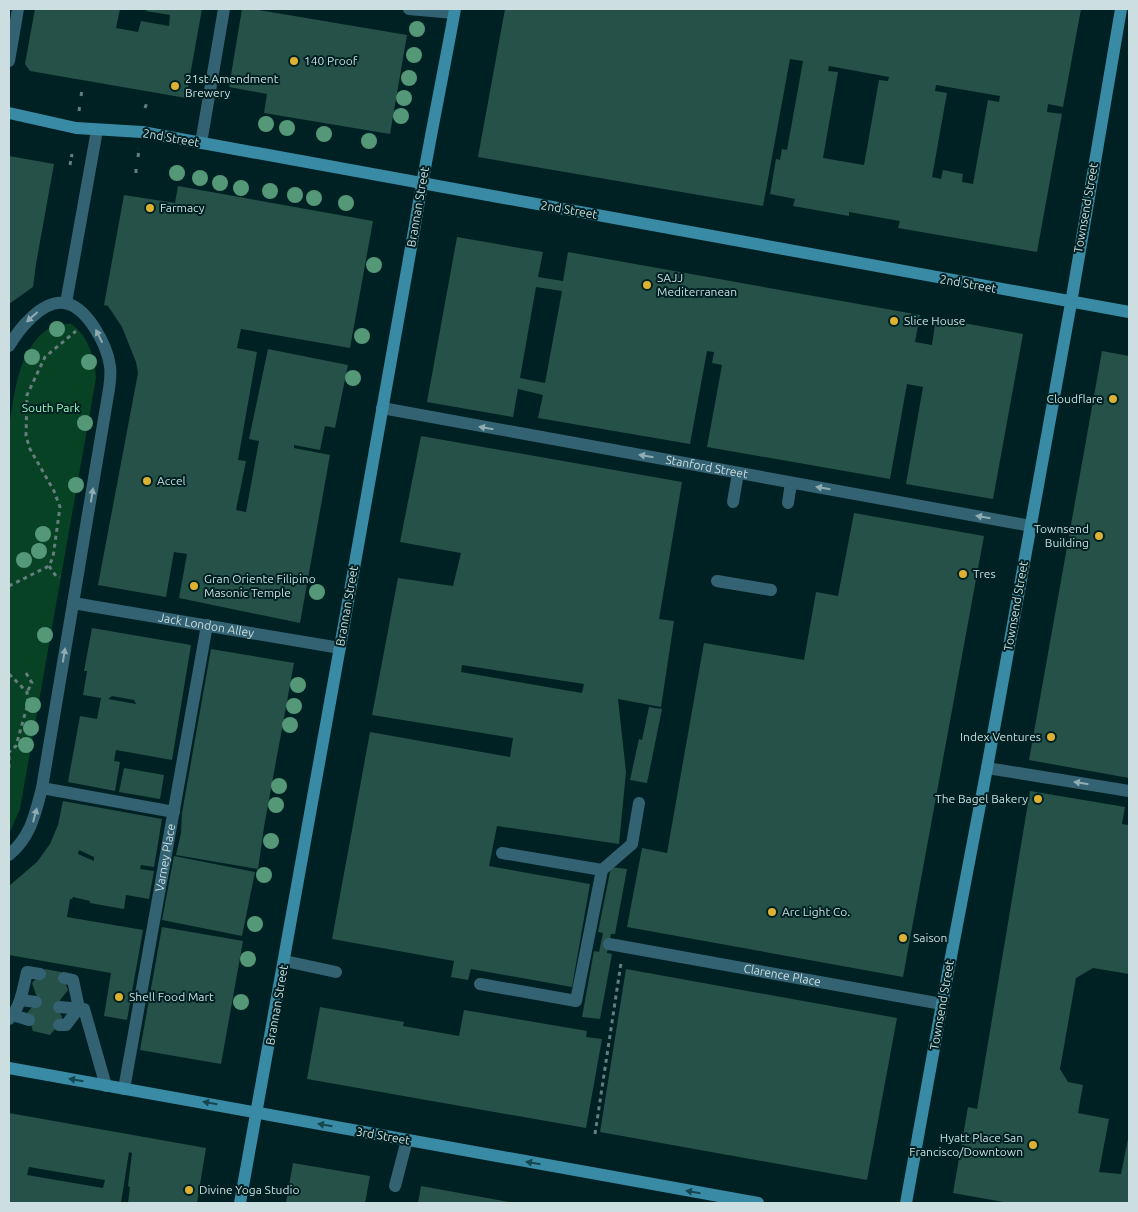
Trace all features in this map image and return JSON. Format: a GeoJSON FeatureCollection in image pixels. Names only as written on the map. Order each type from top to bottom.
{"type":"FeatureCollection","features":[{"type":"Feature","properties":{"kind":"main road","name":"Townsend Street"},"geometry":{"type":"LineString","coordinates":[[906,1203],[1031,526],[1121,9]]}},
{"type":"Feature","properties":{"kind":"main road","name":"Brannan Street"},"geometry":{"type":"LineString","coordinates":[[240,1203],[258,1113],[422,183],[455,11]]}},
{"type":"Feature","properties":{"kind":"main road","name":"2nd Street"},"geometry":{"type":"LineString","coordinates":[[9,113],[76,128],[142,132],[1071,303],[1129,312]]}},
{"type":"Feature","properties":{"kind":"main road","name":"3rd Street"},"geometry":{"type":"LineString","coordinates":[[9,1068],[758,1203]]}},
{"type":"Feature","properties":{"kind":"street"},"geometry":{"type":"LineString","coordinates":[[9,61],[18,9]]}},
{"type":"Feature","properties":{"kind":"street"},"geometry":{"type":"LineString","coordinates":[[201,143],[224,9]]}},
{"type":"Feature","properties":{"kind":"street"},"geometry":{"type":"LineString","coordinates":[[409,9],[455,11]]}},
{"type":"Feature","properties":{"kind":"street"},"geometry":{"type":"LineString","coordinates":[[66,303],[97,130]]}},
{"type":"Feature","properties":{"kind":"street"},"geometry":{"type":"LineString","coordinates":[[9,346],[15,335],[36,313],[57,303],[66,303],[88,319],[98,332],[110,366],[109,389],[42,788],[32,824],[26,836],[9,855]]}},
{"type":"Feature","properties":{"kind":"street","name":"Stanford Street"},"geometry":{"type":"LineString","coordinates":[[382,408],[1031,526]]}},
{"type":"Feature","properties":{"kind":"street"},"geometry":{"type":"LineString","coordinates":[[733,502],[738,473]]}},
{"type":"Feature","properties":{"kind":"street"},"geometry":{"type":"LineString","coordinates":[[788,503],[791,482]]}},
{"type":"Feature","properties":{"kind":"street"},"geometry":{"type":"LineString","coordinates":[[718,581],[771,590]]}},
{"type":"Feature","properties":{"kind":"street","name":"Jack London Alley"},"geometry":{"type":"LineString","coordinates":[[73,603],[340,648]]}},
{"type":"Feature","properties":{"kind":"street","name":"Varney Place"},"geometry":{"type":"LineString","coordinates":[[124,1089],[207,626]]}},
{"type":"Feature","properties":{"kind":"street"},"geometry":{"type":"LineString","coordinates":[[987,768],[1129,791]]}},
{"type":"Feature","properties":{"kind":"street"},"geometry":{"type":"LineString","coordinates":[[42,788],[174,812]]}},
{"type":"Feature","properties":{"kind":"street"},"geometry":{"type":"LineString","coordinates":[[480,984],[576,1001],[602,870],[632,844],[639,803]]}},
{"type":"Feature","properties":{"kind":"street"},"geometry":{"type":"LineString","coordinates":[[502,853],[602,870]]}},
{"type":"Feature","properties":{"kind":"street","name":"Clarence Place"},"geometry":{"type":"LineString","coordinates":[[588,940],[942,1004]]}},
{"type":"Feature","properties":{"kind":"street"},"geometry":{"type":"LineString","coordinates":[[285,961],[336,972]]}},
{"type":"Feature","properties":{"kind":"street"},"geometry":{"type":"LineString","coordinates":[[29,1020],[11,1017],[21,1000],[27,972],[40,974]]}},
{"type":"Feature","properties":{"kind":"street"},"geometry":{"type":"LineString","coordinates":[[59,1025],[66,1025],[79,1008],[73,980],[64,978]]}},
{"type":"Feature","properties":{"kind":"street"},"geometry":{"type":"LineString","coordinates":[[21,1000],[36,1002]]}},
{"type":"Feature","properties":{"kind":"street"},"geometry":{"type":"LineString","coordinates":[[58,1007],[84,1009],[106,1086]]}},
{"type":"Feature","properties":{"kind":"street"},"geometry":{"type":"LineString","coordinates":[[395,1186],[407,1140]]}},
{"type":"Feature","properties":{"kind":"path"},"geometry":{"type":"LineString","coordinates":[[81,96],[82,90]]}},
{"type":"Feature","properties":{"kind":"path"},"geometry":{"type":"LineString","coordinates":[[145,108],[146,102]]}},
{"type":"Feature","properties":{"kind":"path"},"geometry":{"type":"LineString","coordinates":[[79,112],[80,104]]}},
{"type":"Feature","properties":{"kind":"path"},"geometry":{"type":"LineString","coordinates":[[138,158],[139,149]]}},
{"type":"Feature","properties":{"kind":"path"},"geometry":{"type":"LineString","coordinates":[[70,165],[72,154]]}},
{"type":"Feature","properties":{"kind":"path"},"geometry":{"type":"LineString","coordinates":[[136,167],[136,173]]}},
{"type":"Feature","properties":{"kind":"path"},"geometry":{"type":"LineString","coordinates":[[9,586],[49,566],[53,557],[60,507],[54,491],[30,449],[26,436],[27,395],[45,357],[76,331]]}},
{"type":"Feature","properties":{"kind":"path"},"geometry":{"type":"LineString","coordinates":[[49,566],[56,576],[61,577]]}},
{"type":"Feature","properties":{"kind":"path"},"geometry":{"type":"LineString","coordinates":[[9,768],[9,752],[16,746],[28,703],[27,692],[32,683],[26,673]]}},
{"type":"Feature","properties":{"kind":"path"},"geometry":{"type":"LineString","coordinates":[[9,674],[27,692]]}},
{"type":"Feature","properties":{"kind":"path"},"geometry":{"type":"LineString","coordinates":[[595,1134],[623,947]]}},
{"type":"Feature","properties":{"kind":"green space","name":"South Park"},"geometry":{"type":"Polygon","coordinates":[[[56,324],[71,324],[82,334],[90,348],[96,378],[20,809],[9,834],[9,426],[17,382],[26,355],[43,333],[56,324]]]}},
{"type":"Feature","properties":{"kind":"building"},"geometry":{"type":"Polygon","coordinates":[[[35,9],[120,9],[116,28],[138,32],[141,21],[169,26],[170,15],[146,11],[147,9],[202,9],[186,98],[30,71],[25,64],[35,9]]]}},
{"type":"Feature","properties":{"kind":"building"},"geometry":{"type":"Polygon","coordinates":[[[242,9],[253,9],[407,35],[390,134],[264,113],[267,94],[229,87],[242,9]]]}},
{"type":"Feature","properties":{"kind":"building"},"geometry":{"type":"Polygon","coordinates":[[[505,9],[1081,9],[1063,107],[1048,104],[1047,112],[1062,114],[1037,252],[898,228],[900,221],[849,212],[849,216],[793,206],[795,199],[770,194],[776,159],[780,160],[782,149],[787,150],[803,61],[790,59],[763,206],[478,157],[505,9]],[[829,66],[828,71],[838,72],[823,158],[864,165],[879,80],[888,81],[889,77],[829,66]],[[936,85],[935,91],[947,93],[932,177],[941,179],[943,170],[963,174],[962,182],[973,184],[988,100],[999,102],[1000,96],[936,85]]]}},
{"type":"Feature","properties":{"kind":"building"},"geometry":{"type":"Polygon","coordinates":[[[9,156],[54,164],[33,287],[9,304],[9,156]]]}},
{"type":"Feature","properties":{"kind":"building"},"geometry":{"type":"Polygon","coordinates":[[[178,186],[373,221],[350,348],[241,329],[237,348],[257,352],[238,460],[246,461],[236,510],[246,512],[259,441],[249,439],[268,349],[348,365],[335,428],[325,426],[320,450],[294,445],[294,448],[330,455],[300,623],[179,598],[187,554],[174,552],[166,597],[98,585],[138,373],[136,362],[122,327],[108,306],[104,305],[124,195],[175,203],[178,186]]]}},
{"type":"Feature","properties":{"kind":"building"},"geometry":{"type":"Polygon","coordinates":[[[457,237],[543,252],[538,277],[563,281],[568,252],[920,315],[915,342],[932,345],[936,318],[1023,334],[993,499],[906,484],[923,387],[907,384],[890,479],[707,447],[722,365],[712,363],[714,352],[707,351],[690,444],[538,418],[543,395],[518,389],[513,417],[427,402],[457,237]],[[536,287],[520,378],[545,383],[562,291],[536,287]]]}},
{"type":"Feature","properties":{"kind":"building"},"geometry":{"type":"Polygon","coordinates":[[[1102,351],[1129,356],[1129,778],[1029,760],[1102,351]]]}},
{"type":"Feature","properties":{"kind":"building"},"geometry":{"type":"Polygon","coordinates":[[[421,436],[682,482],[659,619],[674,621],[661,707],[618,699],[626,772],[619,844],[497,826],[489,866],[590,884],[572,987],[471,969],[468,980],[451,977],[454,961],[332,939],[370,732],[510,757],[513,738],[372,715],[398,578],[453,586],[461,553],[400,542],[421,436]],[[462,665],[461,672],[582,693],[584,684],[462,665]]]}},
{"type":"Feature","properties":{"kind":"building"},"geometry":{"type":"Polygon","coordinates":[[[854,513],[984,536],[903,977],[627,927],[642,848],[667,853],[704,643],[804,660],[816,592],[838,596],[854,513]]]}},
{"type":"Feature","properties":{"kind":"building"},"geometry":{"type":"Polygon","coordinates":[[[92,628],[191,645],[172,760],[116,750],[114,761],[120,762],[115,791],[68,782],[80,716],[97,719],[101,698],[83,695],[87,671],[84,671],[92,628]],[[112,696],[108,699],[136,704],[134,700],[112,696]]]}},
{"type":"Feature","properties":{"kind":"building"},"geometry":{"type":"Polygon","coordinates":[[[211,649],[294,663],[258,869],[176,855],[211,649]]]}},
{"type":"Feature","properties":{"kind":"building"},"geometry":{"type":"Polygon","coordinates":[[[649,707],[662,709],[647,783],[630,780],[639,739],[642,740],[649,707]]]}},
{"type":"Feature","properties":{"kind":"building"},"geometry":{"type":"Polygon","coordinates":[[[124,768],[164,775],[160,799],[119,792],[124,768]]]}},
{"type":"Feature","properties":{"kind":"building"},"geometry":{"type":"Polygon","coordinates":[[[1030,791],[1125,807],[1122,824],[1129,825],[1129,974],[1093,968],[1076,978],[1060,1069],[1068,1082],[1083,1085],[1078,1113],[1109,1119],[1099,1172],[1121,1174],[1129,1134],[1129,1203],[1009,1203],[953,1193],[968,1107],[977,1109],[1030,791]]]}},
{"type":"Feature","properties":{"kind":"building"},"geometry":{"type":"Polygon","coordinates":[[[63,801],[162,819],[154,867],[141,865],[140,869],[154,871],[149,899],[126,895],[124,909],[90,903],[90,901],[73,897],[70,899],[67,917],[143,930],[127,1020],[104,1016],[111,973],[9,955],[9,886],[37,862],[50,844],[58,825],[63,801]],[[79,850],[78,854],[94,861],[94,857],[79,850]]]}},
{"type":"Feature","properties":{"kind":"building"},"geometry":{"type":"Polygon","coordinates":[[[174,856],[255,872],[242,936],[162,920],[174,856]]]}},
{"type":"Feature","properties":{"kind":"building"},"geometry":{"type":"Polygon","coordinates":[[[611,867],[627,869],[615,934],[611,934],[607,953],[612,954],[600,1019],[582,1017],[594,951],[599,952],[603,933],[598,932],[611,867]]]}},
{"type":"Feature","properties":{"kind":"building"},"geometry":{"type":"Polygon","coordinates":[[[162,927],[243,941],[221,1064],[140,1050],[162,927]]]}},
{"type":"Feature","properties":{"kind":"building"},"geometry":{"type":"Polygon","coordinates":[[[45,969],[61,972],[68,990],[57,1004],[63,1020],[50,1035],[33,1031],[27,1013],[38,1000],[32,983],[45,969]]]}},
{"type":"Feature","properties":{"kind":"building"},"geometry":{"type":"Polygon","coordinates":[[[626,969],[897,1018],[867,1180],[600,1132],[626,969]]]}},
{"type":"Feature","properties":{"kind":"building"},"geometry":{"type":"Polygon","coordinates":[[[320,1007],[404,1022],[403,1026],[459,1036],[464,1010],[587,1031],[586,1037],[602,1039],[586,1128],[307,1079],[320,1007]]]}},
{"type":"Feature","properties":{"kind":"building"},"geometry":{"type":"Polygon","coordinates":[[[9,1113],[206,1148],[197,1203],[128,1203],[132,1153],[129,1152],[121,1203],[9,1203],[9,1113]],[[29,1167],[27,1175],[103,1188],[105,1180],[29,1167]]]}},
{"type":"Feature","properties":{"kind":"building"},"geometry":{"type":"Polygon","coordinates":[[[293,1163],[370,1176],[365,1203],[286,1203],[293,1163]]]}},
{"type":"Feature","properties":{"kind":"building"},"geometry":{"type":"Polygon","coordinates":[[[421,1186],[509,1202],[509,1203],[418,1203],[421,1186]]]}},
{"type":"Feature","properties":{"kind":"place","name":"140 Proof"},"geometry":{"type":"Point","coordinates":[294,61]}},
{"type":"Feature","properties":{"kind":"place","name":"21st Amendment Brewery"},"geometry":{"type":"Point","coordinates":[175,86]}},
{"type":"Feature","properties":{"kind":"place","name":"Farmacy"},"geometry":{"type":"Point","coordinates":[150,208]}},
{"type":"Feature","properties":{"kind":"place","name":"SAJJ Mediterranean"},"geometry":{"type":"Point","coordinates":[647,285]}},
{"type":"Feature","properties":{"kind":"place","name":"Slice House"},"geometry":{"type":"Point","coordinates":[894,321]}},
{"type":"Feature","properties":{"kind":"place","name":"Cloudflare"},"geometry":{"type":"Point","coordinates":[1113,399]}},
{"type":"Feature","properties":{"kind":"place","name":"Accel"},"geometry":{"type":"Point","coordinates":[147,481]}},
{"type":"Feature","properties":{"kind":"place","name":"Townsend Building"},"geometry":{"type":"Point","coordinates":[1099,536]}},
{"type":"Feature","properties":{"kind":"place","name":"Tres"},"geometry":{"type":"Point","coordinates":[963,574]}},
{"type":"Feature","properties":{"kind":"place","name":"Gran Oriente Filipino Masonic Temple"},"geometry":{"type":"Point","coordinates":[194,586]}},
{"type":"Feature","properties":{"kind":"place","name":"Index Ventures"},"geometry":{"type":"Point","coordinates":[1051,737]}},
{"type":"Feature","properties":{"kind":"place","name":"The Bagel Bakery"},"geometry":{"type":"Point","coordinates":[1038,799]}},
{"type":"Feature","properties":{"kind":"place","name":"Arc Light Co."},"geometry":{"type":"Point","coordinates":[772,912]}},
{"type":"Feature","properties":{"kind":"place","name":"Saison"},"geometry":{"type":"Point","coordinates":[903,938]}},
{"type":"Feature","properties":{"kind":"place","name":"Shell Food Mart"},"geometry":{"type":"Point","coordinates":[119,997]}},
{"type":"Feature","properties":{"kind":"place","name":"Hyatt Place San Francisco/Downtown"},"geometry":{"type":"Point","coordinates":[1033,1145]}},
{"type":"Feature","properties":{"kind":"place","name":"Divine Yoga Studio"},"geometry":{"type":"Point","coordinates":[189,1190]}}]}
